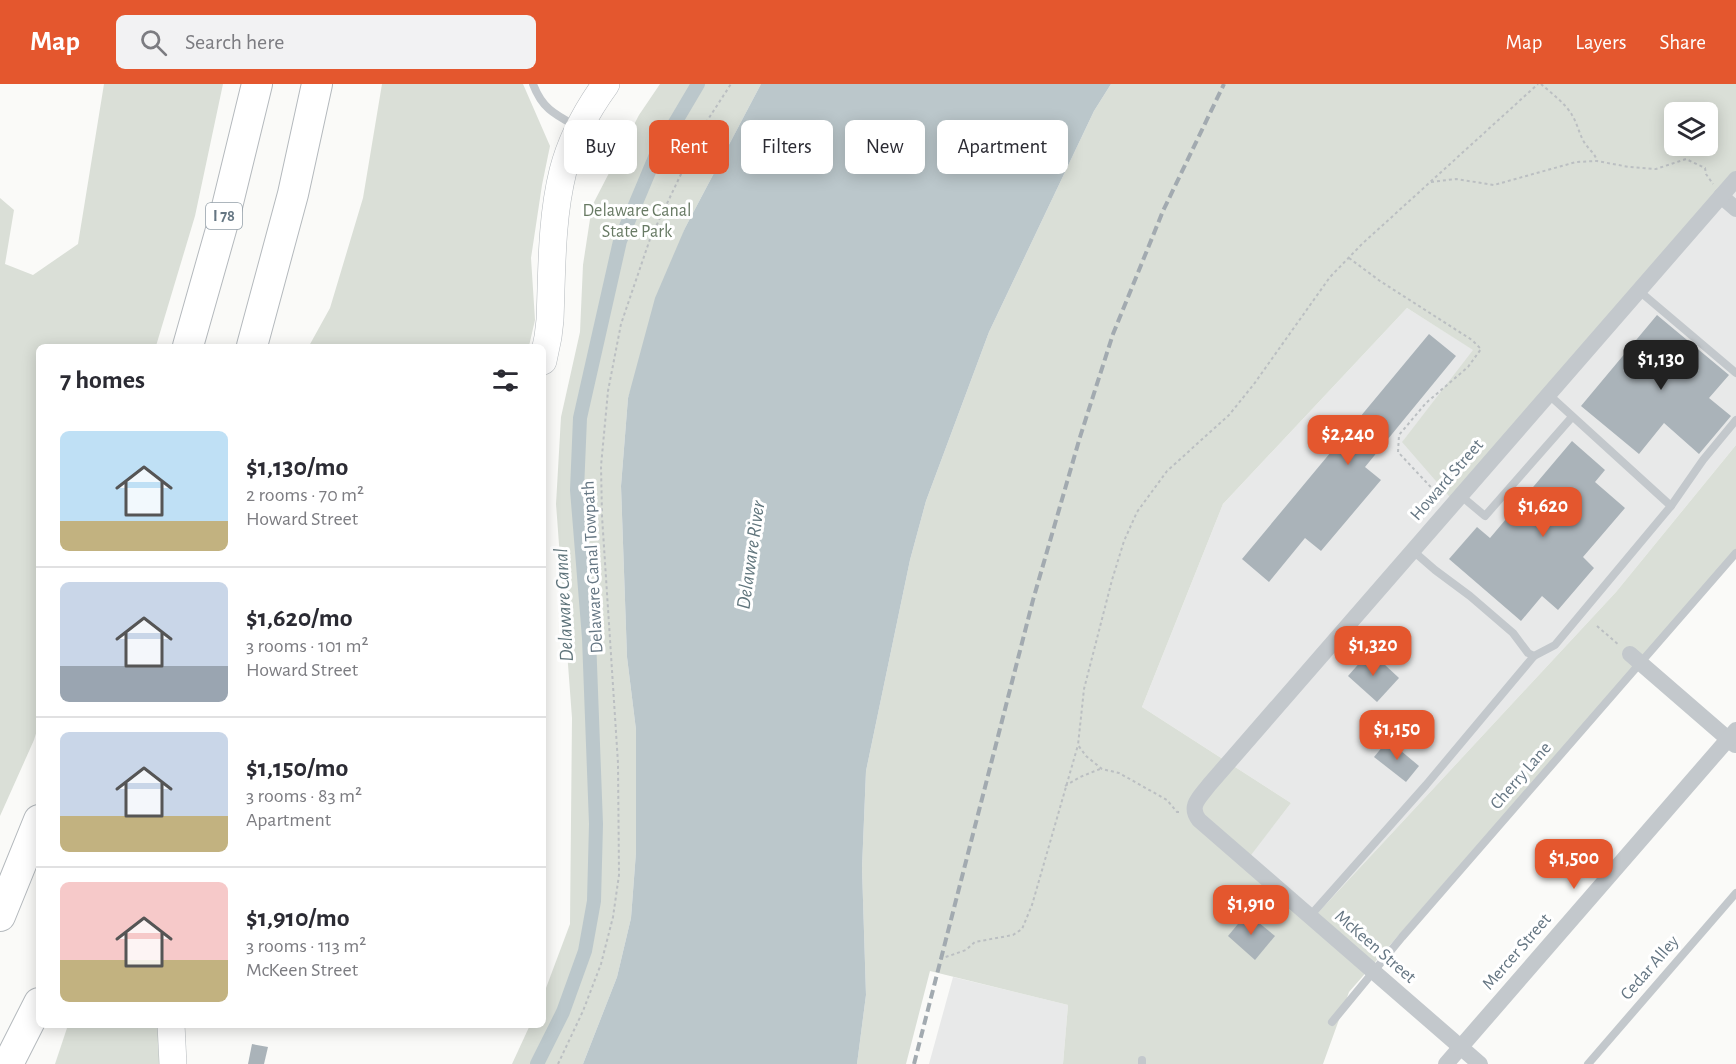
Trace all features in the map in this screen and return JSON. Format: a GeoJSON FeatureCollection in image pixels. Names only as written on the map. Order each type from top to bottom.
{"type":"FeatureCollection","features":[{"type":"Feature","properties":{"kind":"highway","name":"I 78"},"geometry":{"type":"LineString","coordinates":[[189,344],[224,219],[257,84]]}},
{"type":"Feature","properties":{"kind":"highway"},"geometry":{"type":"LineString","coordinates":[[253,344],[293,194],[317,84]]}},
{"type":"Feature","properties":{"kind":"highway"},"geometry":{"type":"LineString","coordinates":[[584,120],[606,84]]}},
{"type":"Feature","properties":{"kind":"highway"},"geometry":{"type":"LineString","coordinates":[[546,347],[557,203],[564,167]]}},
{"type":"Feature","properties":{"kind":"highway"},"geometry":{"type":"LineString","coordinates":[[0,916],[36,827]]}},
{"type":"Feature","properties":{"kind":"highway"},"geometry":{"type":"LineString","coordinates":[[8,1064],[36,1009]]}},
{"type":"Feature","properties":{"kind":"highway"},"geometry":{"type":"LineString","coordinates":[[171,1028],[173,1064]]}},
{"type":"Feature","properties":{"kind":"street","name":"Howard Street"},"geometry":{"type":"LineString","coordinates":[[1194,810],[1198,799],[1209,785],[1736,178]]}},
{"type":"Feature","properties":{"kind":"street"},"geometry":{"type":"LineString","coordinates":[[1721,196],[1736,209]]}},
{"type":"Feature","properties":{"kind":"street"},"geometry":{"type":"LineString","coordinates":[[1636,659],[1733,738]]}},
{"type":"Feature","properties":{"kind":"street","name":"Mercer Street"},"geometry":{"type":"LineString","coordinates":[[1446,1064],[1733,738]]}},
{"type":"Feature","properties":{"kind":"street","name":"McKeen Street"},"geometry":{"type":"LineString","coordinates":[[1194,810],[1199,820],[1480,1064]]}},
{"type":"Feature","properties":{"kind":"lane"},"geometry":{"type":"LineString","coordinates":[[533,84],[538,98],[551,113],[564,120]]}},
{"type":"Feature","properties":{"kind":"lane"},"geometry":{"type":"LineString","coordinates":[[1638,290],[1736,373]]}},
{"type":"Feature","properties":{"kind":"lane"},"geometry":{"type":"LineString","coordinates":[[1548,394],[1671,506]]}},
{"type":"Feature","properties":{"kind":"lane"},"geometry":{"type":"LineString","coordinates":[[1455,501],[1485,516],[1572,417]]}},
{"type":"Feature","properties":{"kind":"lane"},"geometry":{"type":"LineString","coordinates":[[1310,916],[1426,785],[1534,656],[1555,645],[1671,506],[1703,460],[1736,420]]}},
{"type":"Feature","properties":{"kind":"lane"},"geometry":{"type":"LineString","coordinates":[[1412,550],[1513,633],[1528,653],[1534,656]]}},
{"type":"Feature","properties":{"kind":"lane","name":"Cherry Lane"},"geometry":{"type":"LineString","coordinates":[[1332,1022],[1636,659],[1736,553]]}},
{"type":"Feature","properties":{"kind":"lane","name":"Cedar Alley"},"geometry":{"type":"LineString","coordinates":[[1588,1064],[1736,893]]}},
{"type":"Feature","properties":{"kind":"path","name":"Delaware Canal Towpath"},"geometry":{"type":"LineString","coordinates":[[558,1064],[583,1011],[601,964],[614,917],[619,875],[618,763],[601,486],[608,391],[621,324],[650,239],[705,124],[731,84]]}},
{"type":"Feature","properties":{"kind":"path"},"geometry":{"type":"LineString","coordinates":[[940,959],[966,950],[975,942],[1013,935],[1022,929],[1032,904],[1078,745],[1084,689],[1124,541],[1137,512],[1167,471],[1229,415],[1254,384],[1330,277],[1362,244],[1539,84],[1572,114],[1582,140],[1596,156],[1597,161]]}},
{"type":"Feature","properties":{"kind":"path"},"geometry":{"type":"LineString","coordinates":[[1429,183],[1456,179],[1494,185],[1576,162],[1597,161],[1656,169],[1686,159],[1705,168],[1709,179],[1721,196]]}},
{"type":"Feature","properties":{"kind":"path"},"geometry":{"type":"LineString","coordinates":[[1349,258],[1380,281],[1472,339],[1481,349],[1468,367],[1426,403],[1399,435],[1398,452],[1455,501]]}},
{"type":"Feature","properties":{"kind":"path"},"geometry":{"type":"LineString","coordinates":[[1597,626],[1636,659]]}},
{"type":"Feature","properties":{"kind":"path"},"geometry":{"type":"LineString","coordinates":[[1078,745],[1086,756],[1102,769],[1119,773],[1167,800],[1177,812],[1194,810]]}},
{"type":"Feature","properties":{"kind":"path"},"geometry":{"type":"LineString","coordinates":[[1065,786],[1080,777],[1102,769]]}},
{"type":"Feature","properties":{"kind":"shaded area"},"geometry":{"type":"Polygon","coordinates":[[[1736,174],[1736,445],[1616,592],[1314,917],[1247,859],[1291,803],[1142,707],[1223,504],[1407,308],[1474,350],[1403,441],[1736,174]]]}},
{"type":"Feature","properties":{"kind":"shaded area"},"geometry":{"type":"Polygon","coordinates":[[[953,977],[1068,1005],[1063,1064],[929,1064],[953,977]]]}},
{"type":"Feature","properties":{"kind":"green space"},"geometry":{"type":"Polygon","coordinates":[[[104,84],[223,84],[195,216],[157,344],[36,344],[36,734],[0,816],[0,198],[14,210],[5,264],[33,275],[78,244],[104,84]]]}},
{"type":"Feature","properties":{"kind":"green space"},"geometry":{"type":"Polygon","coordinates":[[[382,84],[523,84],[550,146],[531,258],[535,320],[529,344],[310,344],[330,308],[363,198],[382,84]]]}},
{"type":"Feature","properties":{"kind":"green space","name":"Delaware Canal State Park"},"geometry":{"type":"Polygon","coordinates":[[[660,84],[761,84],[729,145],[729,120],[649,120],[649,174],[714,174],[685,228],[628,398],[621,486],[627,657],[636,730],[636,852],[631,918],[617,977],[583,1064],[512,1064],[529,1028],[546,1028],[546,988],[570,924],[572,718],[556,504],[561,417],[580,332],[583,265],[592,206],[609,174],[637,174],[636,120],[660,84]]]}},
{"type":"Feature","properties":{"kind":"green space"},"geometry":{"type":"Polygon","coordinates":[[[1111,84],[1736,84],[1736,174],[1455,503],[1402,442],[1473,350],[1407,308],[1223,504],[1142,707],[1291,803],[1248,859],[1314,917],[1616,592],[1736,445],[1736,549],[1349,992],[1323,1064],[1063,1064],[1068,1005],[930,971],[906,1064],[857,1064],[866,995],[862,868],[866,771],[910,560],[926,501],[989,332],[1064,174],[1068,174],[1068,166],[1094,111],[1111,84]]]}},
{"type":"Feature","properties":{"kind":"green space"},"geometry":{"type":"Polygon","coordinates":[[[67,1028],[167,1028],[168,1064],[55,1064],[67,1028]]]}},
{"type":"Feature","properties":{"kind":"water","name":"Delaware River"},"geometry":{"type":"Polygon","coordinates":[[[761,84],[1111,84],[1094,111],[1068,166],[1068,120],[937,120],[937,174],[1064,174],[989,332],[926,501],[910,560],[866,771],[862,868],[866,995],[857,1064],[583,1064],[617,977],[631,918],[636,852],[636,730],[627,657],[621,486],[628,398],[655,298],[685,228],[714,174],[729,174],[729,145],[741,122],[741,174],[833,174],[833,120],[742,120],[761,84]]]}},
{"type":"Feature","properties":{"kind":"building"},"geometry":{"type":"Polygon","coordinates":[[[1657,315],[1729,375],[1709,398],[1731,416],[1699,454],[1664,423],[1639,454],[1581,406],[1657,315]]]}},
{"type":"Feature","properties":{"kind":"building"},"geometry":{"type":"Polygon","coordinates":[[[1429,334],[1456,356],[1365,467],[1381,480],[1321,551],[1305,538],[1269,582],[1242,559],[1429,334]]]}},
{"type":"Feature","properties":{"kind":"building"},"geometry":{"type":"Polygon","coordinates":[[[1572,441],[1605,470],[1595,482],[1625,508],[1583,557],[1594,568],[1558,610],[1542,596],[1521,621],[1449,559],[1477,527],[1490,538],[1572,441]]]}},
{"type":"Feature","properties":{"kind":"building"},"geometry":{"type":"Polygon","coordinates":[[[1370,651],[1399,678],[1377,702],[1348,676],[1370,651]]]}},
{"type":"Feature","properties":{"kind":"building"},"geometry":{"type":"Polygon","coordinates":[[[1388,740],[1419,766],[1406,782],[1374,757],[1388,740]]]}},
{"type":"Feature","properties":{"kind":"building"},"geometry":{"type":"Polygon","coordinates":[[[1247,913],[1275,936],[1255,960],[1228,936],[1247,913]]]}},
{"type":"Feature","properties":{"kind":"building"},"geometry":{"type":"Polygon","coordinates":[[[252,1044],[268,1047],[264,1064],[248,1064],[252,1044]]]}},
{"type":"Feature","properties":{"kind":"waterway","name":"Delaware Canal"},"geometry":{"type":"LineString","coordinates":[[537,1064],[563,1012],[585,951],[594,901],[596,824],[589,638],[577,490],[580,418],[620,241],[656,155],[698,84]]}},
{"type":"Feature","properties":{"kind":"railway"},"geometry":{"type":"LineString","coordinates":[[914,1064],[1033,600],[1080,437],[1113,334],[1163,211],[1224,84]]}}]}
